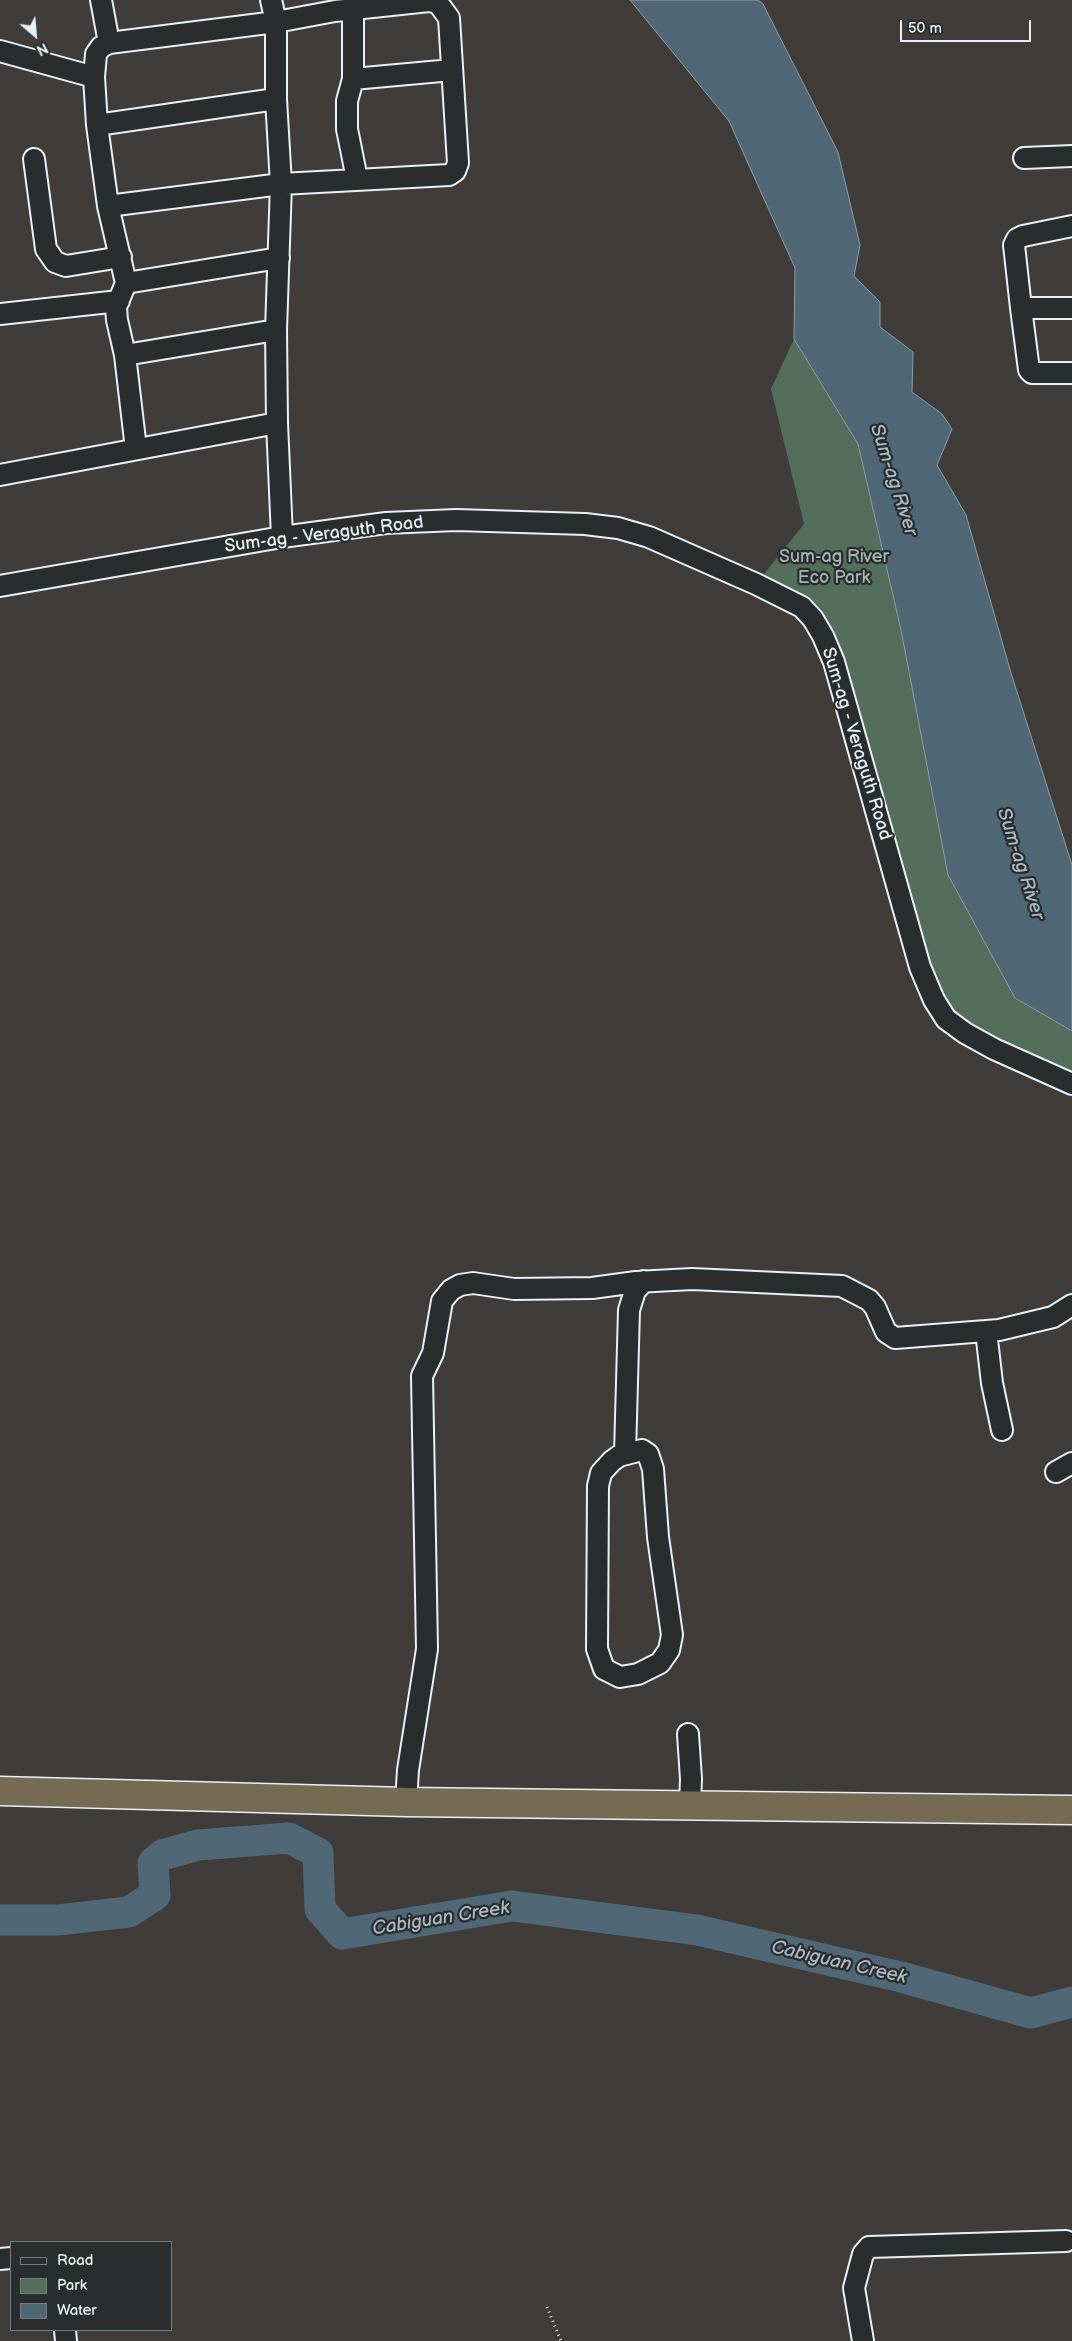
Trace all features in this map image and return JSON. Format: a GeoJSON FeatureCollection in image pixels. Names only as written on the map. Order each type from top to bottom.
{"type":"FeatureCollection","features":[{"type":"Feature","properties":{"kind":"highway"},"geometry":{"type":"LineString","coordinates":[[0,1778],[406,1795]]}},
{"type":"Feature","properties":{"kind":"highway"},"geometry":{"type":"LineString","coordinates":[[0,1792],[690,1799],[1072,1810]]}},
{"type":"Feature","properties":{"kind":"highway"},"geometry":{"type":"LineString","coordinates":[[690,1799],[1072,1795]]}},
{"type":"Feature","properties":{"kind":"street"},"geometry":{"type":"LineString","coordinates":[[100,0],[109,43]]}},
{"type":"Feature","properties":{"kind":"street"},"geometry":{"type":"LineString","coordinates":[[271,0],[276,22],[276,99],[281,184],[276,330],[277,422],[282,537]]}},
{"type":"Feature","properties":{"kind":"street"},"geometry":{"type":"LineString","coordinates":[[108,206],[281,184],[449,175],[458,167],[449,18],[438,3],[429,1],[109,43],[101,47],[96,54],[94,77],[97,125],[108,206],[121,257],[123,292],[116,307],[117,320],[125,355],[136,449]]}},
{"type":"Feature","properties":{"kind":"street"},"geometry":{"type":"LineString","coordinates":[[353,10],[353,79],[347,101],[347,129],[357,179]]}},
{"type":"Feature","properties":{"kind":"street"},"geometry":{"type":"LineString","coordinates":[[0,51],[94,77]]}},
{"type":"Feature","properties":{"kind":"street"},"geometry":{"type":"LineString","coordinates":[[353,79],[452,70]]}},
{"type":"Feature","properties":{"kind":"street"},"geometry":{"type":"LineString","coordinates":[[97,125],[276,99]]}},
{"type":"Feature","properties":{"kind":"street"},"geometry":{"type":"LineString","coordinates":[[1024,158],[1072,156]]}},
{"type":"Feature","properties":{"kind":"street"},"geometry":{"type":"LineString","coordinates":[[34,159],[46,249],[55,262],[66,266],[121,257]]}},
{"type":"Feature","properties":{"kind":"street"},"geometry":{"type":"LineString","coordinates":[[1072,226],[1023,236],[1015,242],[1021,308],[1030,372],[1072,374]]}},
{"type":"Feature","properties":{"kind":"street"},"geometry":{"type":"LineString","coordinates":[[0,314],[123,292],[279,258]]}},
{"type":"Feature","properties":{"kind":"street"},"geometry":{"type":"LineString","coordinates":[[1021,308],[1072,308]]}},
{"type":"Feature","properties":{"kind":"street"},"geometry":{"type":"LineString","coordinates":[[125,355],[276,330]]}},
{"type":"Feature","properties":{"kind":"street"},"geometry":{"type":"LineString","coordinates":[[0,475],[277,422]]}},
{"type":"Feature","properties":{"kind":"street","name":"Sum-ag - Veraguth Road"},"geometry":{"type":"LineString","coordinates":[[0,586],[282,537],[386,523],[456,520],[585,524],[618,528],[649,538],[756,584],[802,607],[814,619],[824,636],[834,662],[910,934],[934,1000],[946,1019],[965,1033],[994,1049],[1072,1084]]}},
{"type":"Feature","properties":{"kind":"street"},"geometry":{"type":"LineString","coordinates":[[406,1795],[427,1648],[422,1376],[433,1353],[442,1301],[450,1290],[460,1285],[473,1283],[514,1289],[592,1288],[644,1281],[692,1279],[842,1286],[869,1300],[875,1307],[886,1332],[895,1338],[999,1330],[1053,1317],[1072,1305]]}},
{"type":"Feature","properties":{"kind":"street"},"geometry":{"type":"LineString","coordinates":[[625,1454],[629,1310],[635,1291],[644,1281]]}},
{"type":"Feature","properties":{"kind":"street"},"geometry":{"type":"LineString","coordinates":[[986,1331],[992,1383],[1002,1430]]}},
{"type":"Feature","properties":{"kind":"street"},"geometry":{"type":"LineString","coordinates":[[642,1450],[648,1454],[652,1462],[658,1538],[672,1635],[668,1650],[660,1663],[638,1674],[620,1677],[604,1669],[597,1649],[598,1486],[601,1473],[612,1461],[625,1454],[642,1450]]}},
{"type":"Feature","properties":{"kind":"street"},"geometry":{"type":"LineString","coordinates":[[688,1734],[690,1799]]}},
{"type":"Feature","properties":{"kind":"street"},"geometry":{"type":"LineString","coordinates":[[863,2341],[854,2288],[863,2254],[869,2247],[1066,2241]]}},
{"type":"Feature","properties":{"kind":"path"},"geometry":{"type":"LineString","coordinates":[[547,2307],[561,2341]]}},
{"type":"Feature","properties":{"kind":"green space","name":"Sum-ag River Eco Park"},"geometry":{"type":"Polygon","coordinates":[[[794,339],[858,444],[901,630],[1015,998],[1072,1031],[1072,1084],[946,1019],[823,636],[756,584],[804,524],[771,389],[794,339]]]}},
{"type":"Feature","properties":{"kind":"water","name":"Sum-ag River"},"geometry":{"type":"Polygon","coordinates":[[[630,0],[758,0],[763,4],[838,152],[860,245],[854,276],[880,302],[880,327],[913,352],[912,392],[942,414],[952,429],[937,465],[966,515],[1011,673],[1072,865],[1072,1031],[1015,998],[948,875],[901,630],[858,444],[794,339],[795,268],[729,121],[630,0]]]}},
{"type":"Feature","properties":{"kind":"waterway","name":"Cabiguan Creek"},"geometry":{"type":"LineString","coordinates":[[0,1920],[58,1920],[129,1912],[155,1895],[153,1863],[162,1855],[198,1845],[289,1838],[318,1853],[320,1909],[342,1934],[512,1906],[697,1930],[901,1977],[1031,2013],[1072,2002]]}}]}
